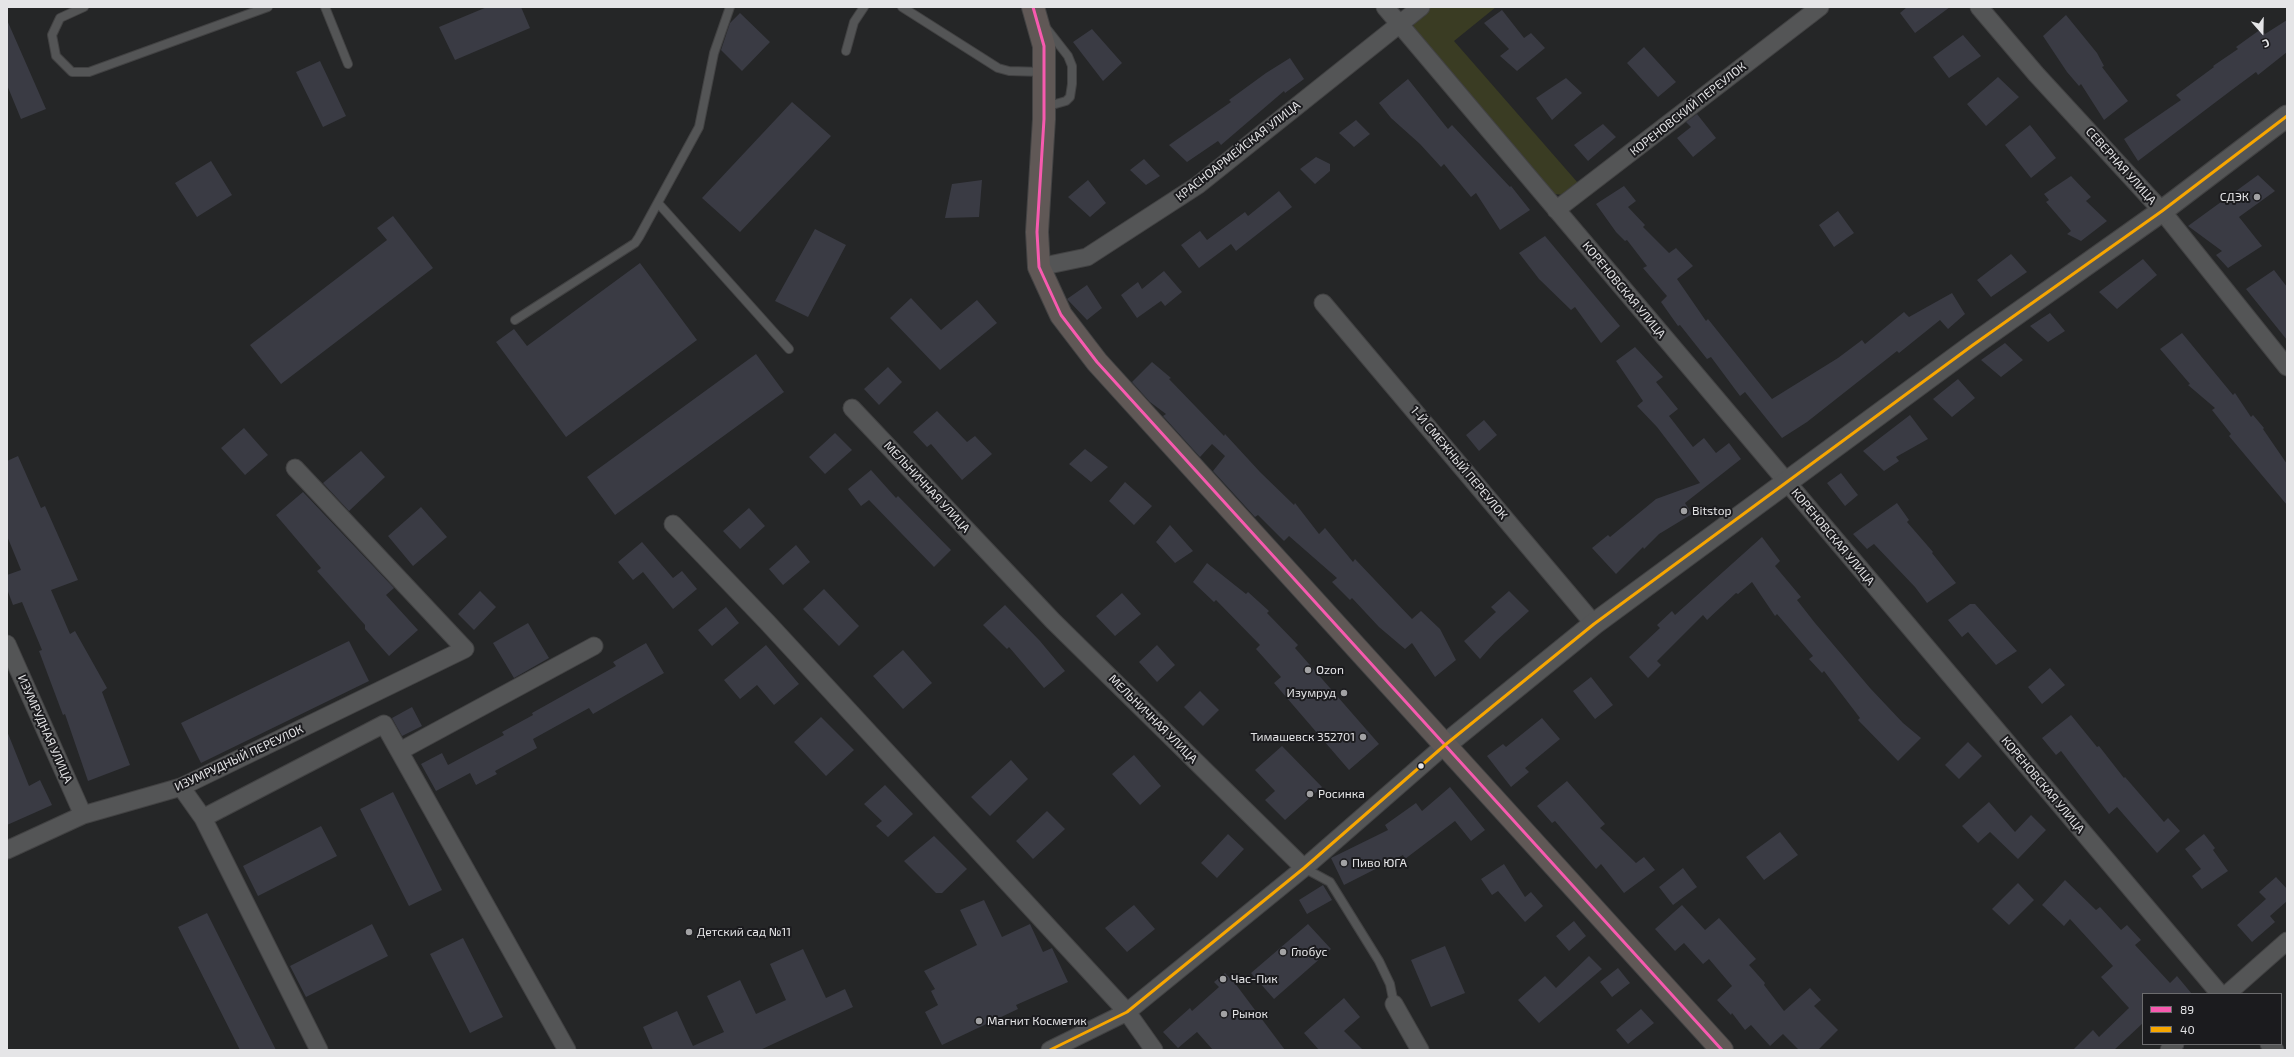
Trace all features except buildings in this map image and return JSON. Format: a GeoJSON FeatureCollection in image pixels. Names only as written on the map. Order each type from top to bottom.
{"type":"FeatureCollection","features":[{"type":"Feature","properties":{"kind":"main road"},"geometry":{"type":"LineString","coordinates":[[1034,11],[1044,46],[1044,107],[1037,232],[1039,267],[1060,315],[1098,362],[1722,1050]]}},
{"type":"Feature","properties":{"kind":"street","name":"КОРЕНОВСКАЯ УЛИЦА"},"geometry":{"type":"LineString","coordinates":[[1385,7],[2219,993]]}},
{"type":"Feature","properties":{"kind":"street","name":"КРАСНОАРМЕЙСКАЯ УЛИЦА"},"geometry":{"type":"LineString","coordinates":[[1039,267],[1087,257],[1198,185],[1421,7]]}},
{"type":"Feature","properties":{"kind":"street","name":"КОРЕНОВСКИЙ ПЕРЕУЛОК"},"geometry":{"type":"LineString","coordinates":[[1556,210],[1820,7]]}},
{"type":"Feature","properties":{"kind":"street","name":"СЕВЕРНАЯ УЛИЦА"},"geometry":{"type":"LineString","coordinates":[[1980,7],[2036,74],[2162,212],[2287,367]]}},
{"type":"Feature","properties":{"kind":"street"},"geometry":{"type":"LineString","coordinates":[[1050,1050],[1127,1012],[1304,868],[1445,745],[1594,624],[1973,345],[2162,212],[2287,116]]}},
{"type":"Feature","properties":{"kind":"street","name":"1-Й СМЕЖНЫЙ ПЕРЕУЛОК"},"geometry":{"type":"LineString","coordinates":[[1323,303],[1594,624]]}},
{"type":"Feature","properties":{"kind":"street","name":"МЕЛЬНИЧНАЯ УЛИЦА"},"geometry":{"type":"LineString","coordinates":[[852,408],[1054,621],[1304,868]]}},
{"type":"Feature","properties":{"kind":"street","name":"ИЗУМРУДНЫЙ ПЕРЕУЛОК"},"geometry":{"type":"LineString","coordinates":[[7,850],[83,815],[181,787],[465,649],[295,468]]}},
{"type":"Feature","properties":{"kind":"street"},"geometry":{"type":"LineString","coordinates":[[673,524],[767,622],[1127,1012],[1154,1050]]}},
{"type":"Feature","properties":{"kind":"street","name":"ИЗУМРУДНАЯ УЛИЦА"},"geometry":{"type":"LineString","coordinates":[[7,644],[83,815]]}},
{"type":"Feature","properties":{"kind":"street"},"geometry":{"type":"LineString","coordinates":[[400,751],[594,646]]}},
{"type":"Feature","properties":{"kind":"street"},"geometry":{"type":"LineString","coordinates":[[203,818],[384,724],[567,1050]]}},
{"type":"Feature","properties":{"kind":"street"},"geometry":{"type":"LineString","coordinates":[[181,787],[203,818],[319,1050]]}},
{"type":"Feature","properties":{"kind":"street"},"geometry":{"type":"LineString","coordinates":[[2228,993],[2287,941]]}},
{"type":"Feature","properties":{"kind":"street","name":"МЕЛЬНИЧНАЯ УЛИЦА"},"geometry":{"type":"LineString","coordinates":[[1394,1004],[1420,1050]]}},
{"type":"Feature","properties":{"kind":"lane"},"geometry":{"type":"LineString","coordinates":[[84,7],[60,18],[52,36],[56,56],[72,72],[89,72],[268,7]]}},
{"type":"Feature","properties":{"kind":"lane"},"geometry":{"type":"LineString","coordinates":[[325,7],[348,64]]}},
{"type":"Feature","properties":{"kind":"lane"},"geometry":{"type":"LineString","coordinates":[[515,320],[635,243],[700,127],[714,53],[730,7]]}},
{"type":"Feature","properties":{"kind":"lane"},"geometry":{"type":"LineString","coordinates":[[846,51],[854,22],[864,7]]}},
{"type":"Feature","properties":{"kind":"lane"},"geometry":{"type":"LineString","coordinates":[[902,7],[998,68],[1009,71],[1044,72]]}},
{"type":"Feature","properties":{"kind":"lane"},"geometry":{"type":"LineString","coordinates":[[1034,11],[1068,56],[1072,66],[1070,97],[1062,104],[1044,107]]}},
{"type":"Feature","properties":{"kind":"lane"},"geometry":{"type":"LineString","coordinates":[[658,203],[789,349]]}},
{"type":"Feature","properties":{"kind":"lane","name":"МЕЛЬНИЧНАЯ УЛИЦА"},"geometry":{"type":"LineString","coordinates":[[1304,868],[1330,882],[1380,961],[1390,984],[1394,1004]]}},
{"type":"Feature","properties":{"kind":"green space"},"geometry":{"type":"Polygon","coordinates":[[[1430,7],[1496,7],[1454,41],[1578,183],[1564,195],[1554,194],[1413,28],[1414,20],[1430,7]]]}},
{"type":"Feature","properties":{"kind":"transit line","name":"89"},"geometry":{"type":"LineString","coordinates":[[1033,7],[1044,46],[1044,119],[1037,232],[1039,267],[1061,315],[1097,362],[1722,1050]]}},
{"type":"Feature","properties":{"kind":"transit line","name":"40"},"geometry":{"type":"LineString","coordinates":[[1050,1050],[1127,1012],[1304,868],[1445,745],[1594,624],[1973,345],[2162,211],[2287,116]]}},
{"type":"Feature","properties":{"kind":"place","name":"СДЭК"},"geometry":{"type":"Point","coordinates":[2257,197]}},
{"type":"Feature","properties":{"kind":"place","name":"Bitstop"},"geometry":{"type":"Point","coordinates":[1684,511]}},
{"type":"Feature","properties":{"kind":"place","name":"Ozon"},"geometry":{"type":"Point","coordinates":[1308,670]}},
{"type":"Feature","properties":{"kind":"place","name":"Изумруд"},"geometry":{"type":"Point","coordinates":[1344,693]}},
{"type":"Feature","properties":{"kind":"place","name":"Тимашевск 352701"},"geometry":{"type":"Point","coordinates":[1363,737]}},
{"type":"Feature","properties":{"kind":"place","name":"Росинка"},"geometry":{"type":"Point","coordinates":[1310,794]}},
{"type":"Feature","properties":{"kind":"place","name":"Пиво ЮГА"},"geometry":{"type":"Point","coordinates":[1344,863]}},
{"type":"Feature","properties":{"kind":"place","name":"Детский сад №11"},"geometry":{"type":"Point","coordinates":[689,932]}},
{"type":"Feature","properties":{"kind":"place","name":"Глобус"},"geometry":{"type":"Point","coordinates":[1283,952]}},
{"type":"Feature","properties":{"kind":"place","name":"Час-Пик"},"geometry":{"type":"Point","coordinates":[1223,979]}},
{"type":"Feature","properties":{"kind":"place","name":"Рынок"},"geometry":{"type":"Point","coordinates":[1224,1014]}},
{"type":"Feature","properties":{"kind":"place","name":"Магнит Косметик"},"geometry":{"type":"Point","coordinates":[979,1021]}}]}
